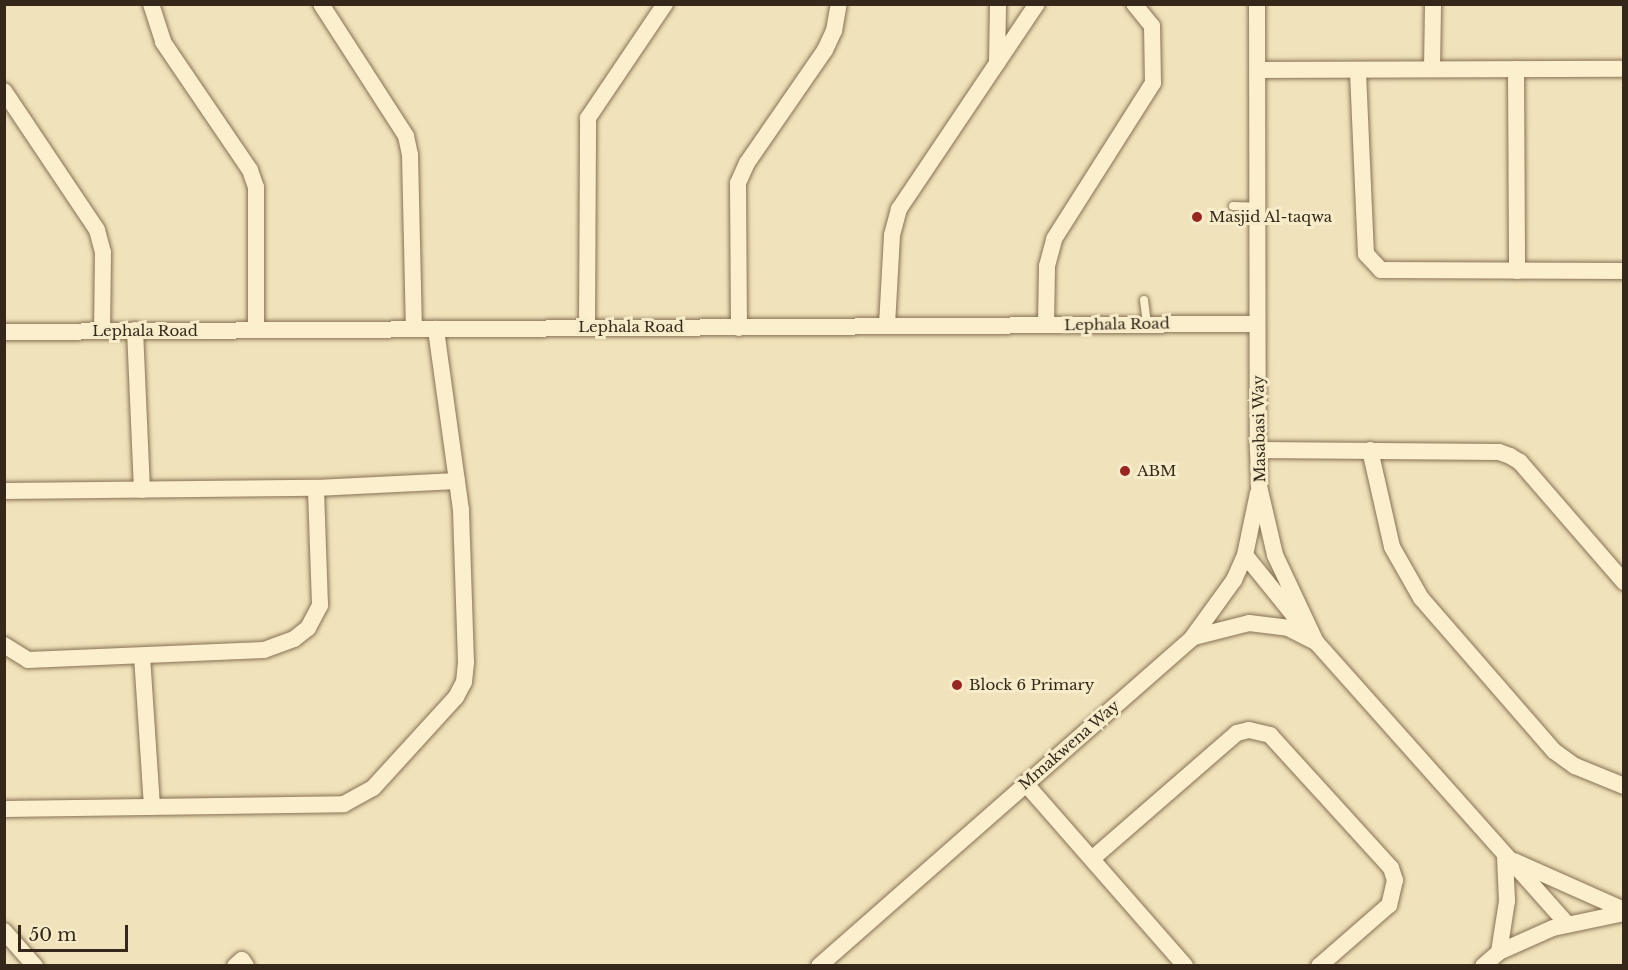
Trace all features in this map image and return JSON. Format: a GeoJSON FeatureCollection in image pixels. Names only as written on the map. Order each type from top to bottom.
{"type":"FeatureCollection","features":[{"type":"Feature","properties":{"kind":"street"},"geometry":{"type":"LineString","coordinates":[[151,4],[164,42],[250,170],[256,187],[256,330]]}},
{"type":"Feature","properties":{"kind":"street"},"geometry":{"type":"LineString","coordinates":[[321,4],[406,136],[410,155],[414,329]]}},
{"type":"Feature","properties":{"kind":"street"},"geometry":{"type":"LineString","coordinates":[[587,326],[588,118],[665,4]]}},
{"type":"Feature","properties":{"kind":"street"},"geometry":{"type":"LineString","coordinates":[[739,328],[738,183],[747,163],[825,50],[834,31],[839,4]]}},
{"type":"Feature","properties":{"kind":"street"},"geometry":{"type":"LineString","coordinates":[[997,64],[998,4]]}},
{"type":"Feature","properties":{"kind":"street"},"geometry":{"type":"LineString","coordinates":[[887,325],[892,235],[899,209],[1036,4]]}},
{"type":"Feature","properties":{"kind":"street"},"geometry":{"type":"LineString","coordinates":[[1046,325],[1047,266],[1054,239],[1153,83],[1152,26],[1134,4]]}},
{"type":"Feature","properties":{"kind":"street","name":"Masabasi Way"},"geometry":{"type":"LineString","coordinates":[[1257,4],[1259,486],[1275,555],[1316,642],[1505,857],[1623,911]]}},
{"type":"Feature","properties":{"kind":"street"},"geometry":{"type":"LineString","coordinates":[[1432,69],[1433,4]]}},
{"type":"Feature","properties":{"kind":"street"},"geometry":{"type":"LineString","coordinates":[[1258,70],[1358,72],[1432,69],[1623,69]]}},
{"type":"Feature","properties":{"kind":"street"},"geometry":{"type":"LineString","coordinates":[[1516,69],[1517,271]]}},
{"type":"Feature","properties":{"kind":"street"},"geometry":{"type":"LineString","coordinates":[[1358,72],[1366,254],[1374,265],[1389,272],[1623,271]]}},
{"type":"Feature","properties":{"kind":"street"},"geometry":{"type":"LineString","coordinates":[[4,91],[97,230],[103,252],[102,330]]}},
{"type":"Feature","properties":{"kind":"street","name":"Lephala Road"},"geometry":{"type":"LineString","coordinates":[[4,332],[587,326],[739,328],[887,325],[1257,324]]}},
{"type":"Feature","properties":{"kind":"street"},"geometry":{"type":"LineString","coordinates":[[4,809],[152,806],[328,807],[358,798],[373,788],[456,697],[464,682],[465,627],[457,481],[436,329]]}},
{"type":"Feature","properties":{"kind":"street"},"geometry":{"type":"LineString","coordinates":[[135,330],[142,490]]}},
{"type":"Feature","properties":{"kind":"street"},"geometry":{"type":"LineString","coordinates":[[1258,450],[1499,452],[1520,462],[1623,582]]}},
{"type":"Feature","properties":{"kind":"street"},"geometry":{"type":"LineString","coordinates":[[1370,450],[1392,547],[1421,598],[1554,751],[1575,766],[1623,786]]}},
{"type":"Feature","properties":{"kind":"street"},"geometry":{"type":"LineString","coordinates":[[4,491],[316,488],[457,481]]}},
{"type":"Feature","properties":{"kind":"street","name":"Mmakwena Way"},"geometry":{"type":"LineString","coordinates":[[819,966],[1192,638],[1222,599],[1245,555],[1259,486]]}},
{"type":"Feature","properties":{"kind":"street"},"geometry":{"type":"LineString","coordinates":[[4,645],[28,660],[264,650],[294,639],[308,628],[320,605],[316,488]]}},
{"type":"Feature","properties":{"kind":"street"},"geometry":{"type":"LineString","coordinates":[[1245,555],[1316,642]]}},
{"type":"Feature","properties":{"kind":"street"},"geometry":{"type":"LineString","coordinates":[[1192,638],[1220,627],[1249,623],[1288,628],[1316,642]]}},
{"type":"Feature","properties":{"kind":"street"},"geometry":{"type":"LineString","coordinates":[[142,656],[152,806]]}},
{"type":"Feature","properties":{"kind":"street"},"geometry":{"type":"LineString","coordinates":[[1093,858],[1237,733],[1249,730],[1270,735],[1391,868],[1395,880],[1389,905],[1319,966]]}},
{"type":"Feature","properties":{"kind":"street"},"geometry":{"type":"LineString","coordinates":[[1025,783],[1093,858],[1185,966]]}},
{"type":"Feature","properties":{"kind":"street"},"geometry":{"type":"LineString","coordinates":[[1505,857],[1567,924]]}},
{"type":"Feature","properties":{"kind":"street"},"geometry":{"type":"LineString","coordinates":[[1499,952],[1507,901],[1505,857]]}},
{"type":"Feature","properties":{"kind":"street"},"geometry":{"type":"LineString","coordinates":[[1483,966],[1499,952],[1567,924],[1623,911]]}},
{"type":"Feature","properties":{"kind":"street"},"geometry":{"type":"LineString","coordinates":[[4,931],[35,966]]}},
{"type":"Feature","properties":{"kind":"street"},"geometry":{"type":"LineString","coordinates":[[235,966],[242,960],[246,966]]}},
{"type":"Feature","properties":{"kind":"lane"},"geometry":{"type":"LineString","coordinates":[[1233,206],[1259,207]]}},
{"type":"Feature","properties":{"kind":"lane"},"geometry":{"type":"LineString","coordinates":[[1144,300],[1147,324]]}},
{"type":"Feature","properties":{"kind":"place","name":"Masjid Al-taqwa"},"geometry":{"type":"Point","coordinates":[1197,217]}},
{"type":"Feature","properties":{"kind":"place","name":"ABM"},"geometry":{"type":"Point","coordinates":[1125,471]}},
{"type":"Feature","properties":{"kind":"place","name":"Block 6 Primary"},"geometry":{"type":"Point","coordinates":[957,685]}}]}
